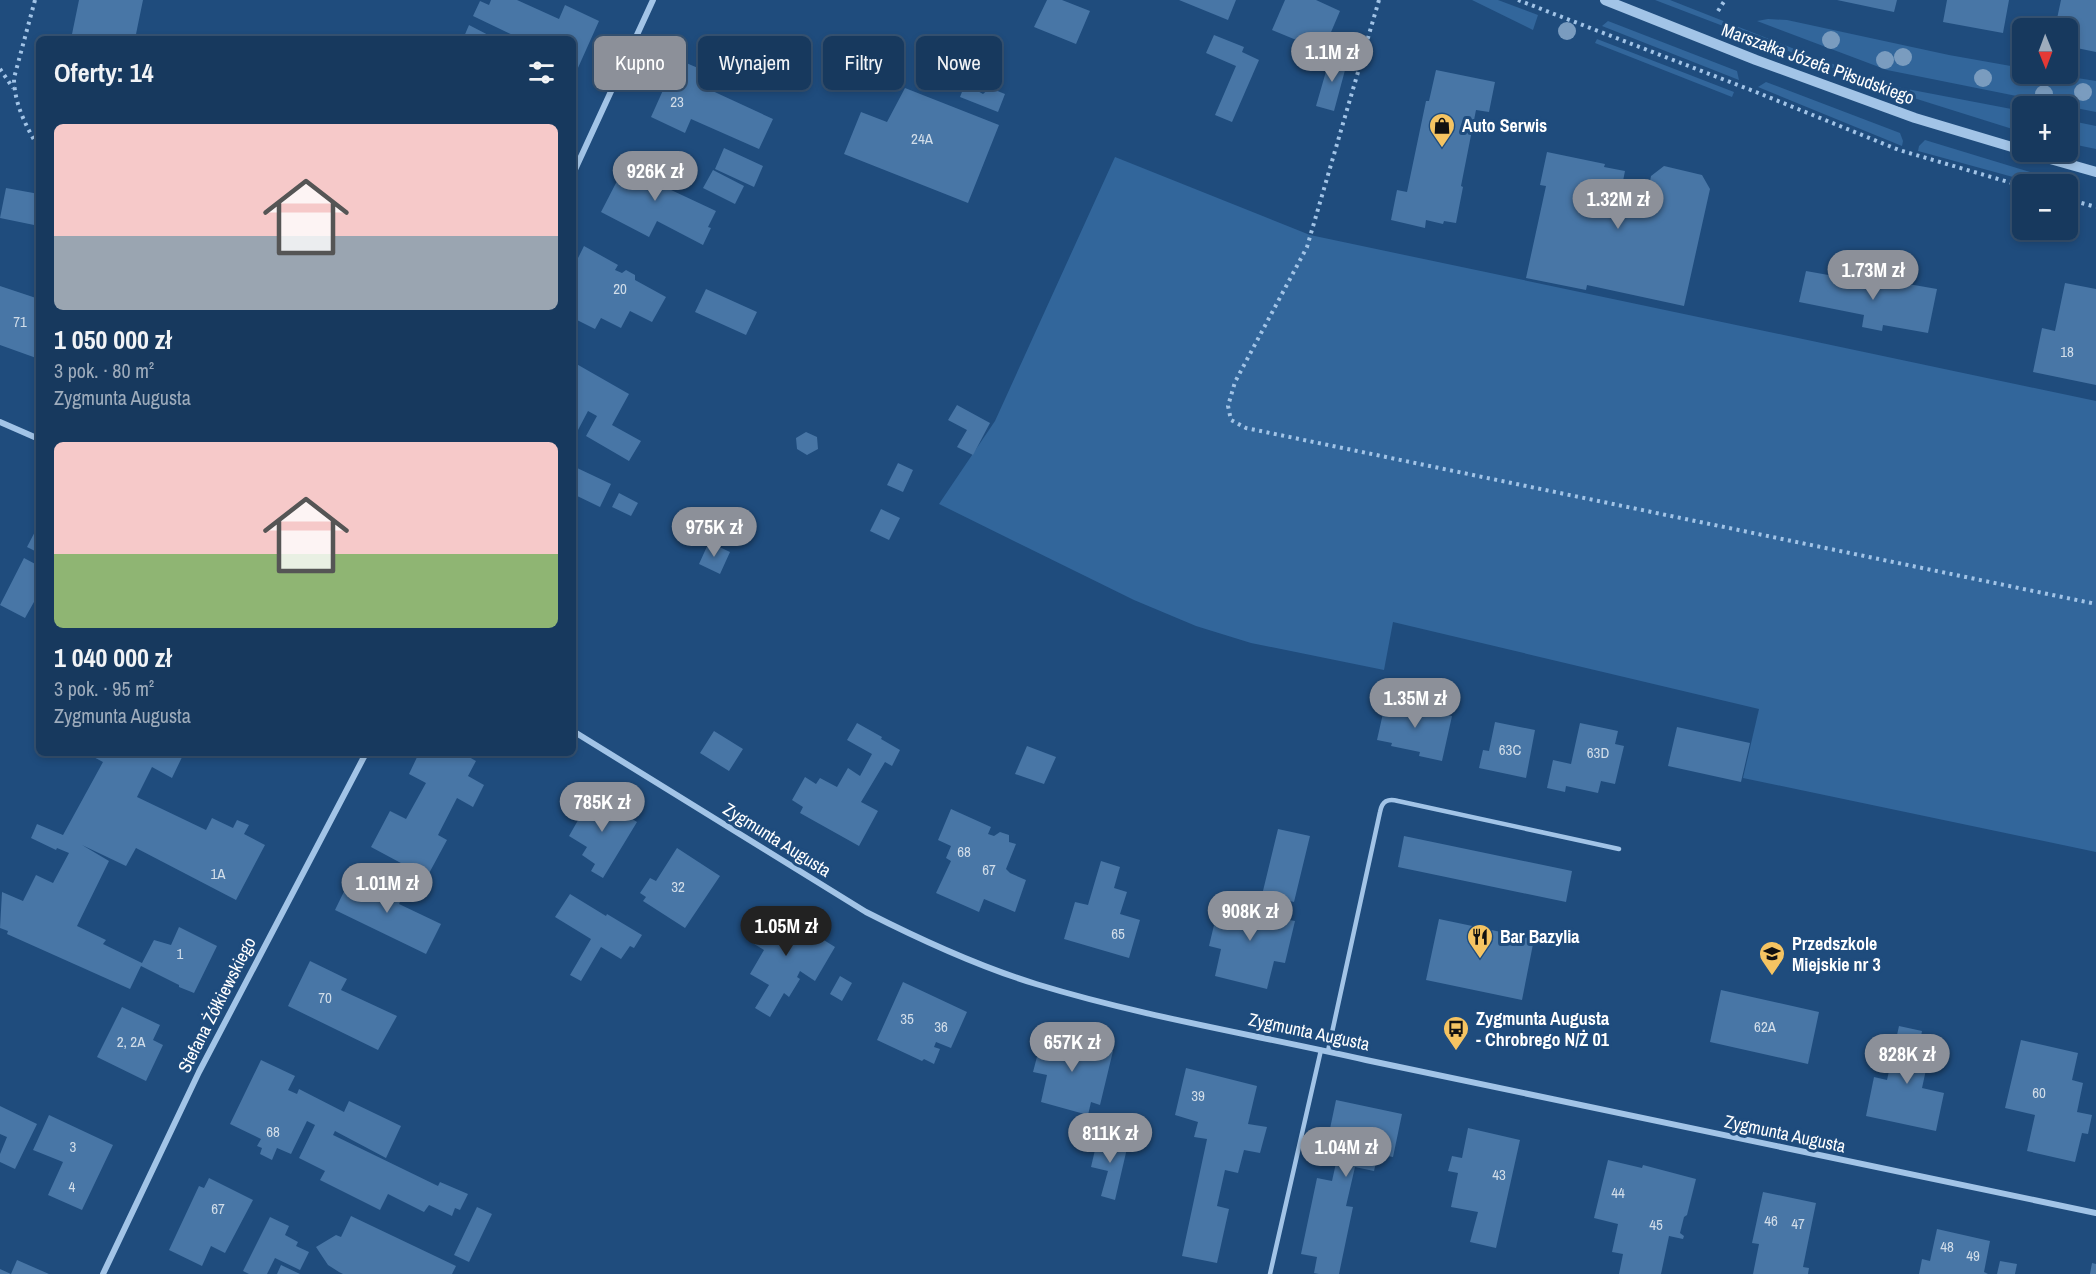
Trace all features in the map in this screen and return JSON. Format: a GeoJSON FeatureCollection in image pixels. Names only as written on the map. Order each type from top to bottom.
{"type":"FeatureCollection","features":[{"type":"Feature","properties":{"kind":"street"},"geometry":{"type":"LineString","coordinates":[[576,167],[653,0]]}},
{"type":"Feature","properties":{"kind":"street","name":"Marszałka Józefa Piłsudskiego"},"geometry":{"type":"LineString","coordinates":[[1605,0],[1756,60],[1915,118],[2012,147]]}},
{"type":"Feature","properties":{"kind":"street","name":"Marszałka Józefa Piłsudskiego"},"geometry":{"type":"LineString","coordinates":[[2062,162],[2096,172]]}},
{"type":"Feature","properties":{"kind":"street"},"geometry":{"type":"LineString","coordinates":[[0,422],[36,438]]}},
{"type":"Feature","properties":{"kind":"street","name":"Zygmunta Augusta"},"geometry":{"type":"LineString","coordinates":[[576,733],[848,901],[912,936],[985,966],[1037,984],[1163,1017],[1824,1158],[2096,1213]]}},
{"type":"Feature","properties":{"kind":"street","name":"Stefana Żółkiewskiego"},"geometry":{"type":"LineString","coordinates":[[103,1274],[199,1072],[364,756]]}},
{"type":"Feature","properties":{"kind":"lane"},"geometry":{"type":"LineString","coordinates":[[1270,1274],[1377,823],[1384,802],[1398,801],[1619,849]]}},
{"type":"Feature","properties":{"kind":"path"},"geometry":{"type":"LineString","coordinates":[[35,0],[14,78],[14,89],[20,111],[36,142]]}},
{"type":"Feature","properties":{"kind":"path"},"geometry":{"type":"LineString","coordinates":[[1379,0],[1307,247],[1235,382],[1228,406],[1231,420],[1246,428],[2096,604]]}},
{"type":"Feature","properties":{"kind":"path"},"geometry":{"type":"LineString","coordinates":[[1518,0],[1899,150],[2012,183]]}},
{"type":"Feature","properties":{"kind":"path"},"geometry":{"type":"LineString","coordinates":[[1718,11],[1725,0]]}},
{"type":"Feature","properties":{"kind":"path"},"geometry":{"type":"LineString","coordinates":[[0,69],[14,89]]}},
{"type":"Feature","properties":{"kind":"path"},"geometry":{"type":"LineString","coordinates":[[2078,202],[2096,207]]}},
{"type":"Feature","properties":{"kind":"shaded area"},"geometry":{"type":"Polygon","coordinates":[[[1472,0],[1498,0],[1538,15],[1533,30],[1472,0]]]}},
{"type":"Feature","properties":{"kind":"shaded area"},"geometry":{"type":"Polygon","coordinates":[[[1655,0],[1670,0],[1886,85],[2012,109],[2012,129],[1901,94],[1655,0]]]}},
{"type":"Feature","properties":{"kind":"shaded area"},"geometry":{"type":"Polygon","coordinates":[[[1787,20],[2012,66],[2012,84],[2078,84],[2078,78],[2096,81],[2096,112],[2078,108],[2078,96],[2016,96],[1887,70],[1757,21],[1787,20]]]}},
{"type":"Feature","properties":{"kind":"shaded area"},"geometry":{"type":"Polygon","coordinates":[[[1608,21],[1737,71],[1739,80],[1602,26],[1608,21]]]}},
{"type":"Feature","properties":{"kind":"shaded area"},"geometry":{"type":"Polygon","coordinates":[[[1597,39],[1734,92],[1732,97],[1595,43],[1597,39]]]}},
{"type":"Feature","properties":{"kind":"shaded area"},"geometry":{"type":"Polygon","coordinates":[[[1766,82],[1900,133],[1902,146],[1758,87],[1766,82]]]}},
{"type":"Feature","properties":{"kind":"shaded area"},"geometry":{"type":"Polygon","coordinates":[[[2078,122],[2096,126],[2096,149],[2078,145],[2078,122]]]}},
{"type":"Feature","properties":{"kind":"shaded area"},"geometry":{"type":"Polygon","coordinates":[[[1925,140],[2032,174],[2012,174],[2012,177],[1918,151],[1919,146],[1925,140]]]}},
{"type":"Feature","properties":{"kind":"shaded area"},"geometry":{"type":"Polygon","coordinates":[[[1115,157],[1310,235],[2096,401],[2096,852],[1743,778],[1759,709],[1393,622],[1384,670],[1251,643],[1196,626],[1134,600],[939,504],[995,421],[1115,157]]]}},
{"type":"Feature","properties":{"kind":"building"},"geometry":{"type":"Polygon","coordinates":[[[79,0],[143,0],[136,36],[72,36],[79,0]]]}},
{"type":"Feature","properties":{"kind":"building"},"geometry":{"type":"Polygon","coordinates":[[[491,0],[517,0],[559,19],[565,5],[599,21],[576,72],[576,36],[515,36],[473,16],[480,1],[489,5],[491,0]]]}},
{"type":"Feature","properties":{"kind":"building"},"geometry":{"type":"Polygon","coordinates":[[[1047,0],[1062,0],[1090,11],[1076,44],[1034,27],[1047,0]]]}},
{"type":"Feature","properties":{"kind":"building"},"geometry":{"type":"Polygon","coordinates":[[[1179,0],[1236,0],[1228,20],[1179,0]]]}},
{"type":"Feature","properties":{"kind":"building"},"geometry":{"type":"Polygon","coordinates":[[[1285,0],[1316,0],[1340,11],[1323,51],[1272,30],[1285,0]]]}},
{"type":"Feature","properties":{"kind":"building"},"geometry":{"type":"Polygon","coordinates":[[[1837,0],[1897,0],[1894,12],[1837,0]]]}},
{"type":"Feature","properties":{"kind":"building"},"geometry":{"type":"Polygon","coordinates":[[[1947,0],[2009,0],[2003,33],[1943,22],[1947,0]]]}},
{"type":"Feature","properties":{"kind":"building"},"geometry":{"type":"Polygon","coordinates":[[[2061,0],[2096,0],[2096,52],[2078,48],[2078,18],[2057,18],[2061,0]]]}},
{"type":"Feature","properties":{"kind":"building"},"geometry":{"type":"Polygon","coordinates":[[[469,25],[490,36],[464,36],[469,25]]]}},
{"type":"Feature","properties":{"kind":"building"},"geometry":{"type":"Polygon","coordinates":[[[1214,35],[1244,47],[1242,52],[1259,60],[1232,122],[1215,115],[1236,66],[1206,53],[1214,35]]]}},
{"type":"Feature","properties":{"kind":"building"},"geometry":{"type":"Polygon","coordinates":[[[1331,54],[1348,59],[1334,111],[1316,106],[1331,54]]]}},
{"type":"Feature","properties":{"kind":"building"},"geometry":{"type":"Polygon","coordinates":[[[686,63],[698,68],[698,90],[710,90],[773,119],[759,149],[691,119],[685,133],[651,117],[663,90],[686,90],[686,63]]]}},
{"type":"Feature","properties":{"kind":"building","name":"Auto Serwis"},"geometry":{"type":"Polygon","coordinates":[[[1436,70],[1495,82],[1489,112],[1476,110],[1456,223],[1444,221],[1443,224],[1426,220],[1425,228],[1391,220],[1397,190],[1407,192],[1426,101],[1429,101],[1436,70]]]}},
{"type":"Feature","properties":{"kind":"building"},"geometry":{"type":"Polygon","coordinates":[[[905,88],[999,125],[968,203],[844,154],[861,112],[887,122],[905,88]]]}},
{"type":"Feature","properties":{"kind":"building"},"geometry":{"type":"Polygon","coordinates":[[[963,90],[976,90],[983,94],[988,90],[995,90],[1005,94],[998,112],[960,97],[963,90]]]}},
{"type":"Feature","properties":{"kind":"building"},"geometry":{"type":"Polygon","coordinates":[[[724,148],[763,166],[754,187],[715,169],[724,148]]]}},
{"type":"Feature","properties":{"kind":"building"},"geometry":{"type":"Polygon","coordinates":[[[632,152],[676,175],[669,189],[716,211],[703,245],[657,221],[649,237],[601,212],[632,152]]]}},
{"type":"Feature","properties":{"kind":"building"},"geometry":{"type":"Polygon","coordinates":[[[1547,152],[1605,164],[1604,167],[1625,171],[1619,201],[1645,206],[1651,176],[1664,166],[1702,175],[1710,189],[1684,306],[1587,285],[1586,290],[1526,278],[1546,186],[1540,185],[1547,152]]]}},
{"type":"Feature","properties":{"kind":"building"},"geometry":{"type":"Polygon","coordinates":[[[713,170],[744,186],[735,204],[703,188],[713,170]]]}},
{"type":"Feature","properties":{"kind":"building"},"geometry":{"type":"Polygon","coordinates":[[[6,188],[36,193],[36,225],[0,218],[6,188]]]}},
{"type":"Feature","properties":{"kind":"building"},"geometry":{"type":"Polygon","coordinates":[[[584,246],[618,265],[615,270],[622,273],[626,270],[635,275],[635,280],[666,297],[652,322],[630,311],[621,328],[601,318],[595,329],[576,320],[576,262],[584,246]]]}},
{"type":"Feature","properties":{"kind":"building"},"geometry":{"type":"Polygon","coordinates":[[[1806,271],[1890,286],[1891,281],[1937,289],[1928,333],[1883,325],[1882,331],[1862,327],[1864,315],[1799,302],[1806,271]]]}},
{"type":"Feature","properties":{"kind":"building"},"geometry":{"type":"Polygon","coordinates":[[[2065,283],[2096,289],[2096,385],[2033,372],[2042,328],[2055,331],[2065,283]]]}},
{"type":"Feature","properties":{"kind":"building"},"geometry":{"type":"Polygon","coordinates":[[[0,286],[36,298],[36,358],[0,345],[0,286]]]}},
{"type":"Feature","properties":{"kind":"building"},"geometry":{"type":"Polygon","coordinates":[[[706,289],[757,312],[746,335],[695,312],[706,289]]]}},
{"type":"Feature","properties":{"kind":"building"},"geometry":{"type":"Polygon","coordinates":[[[576,364],[629,394],[612,425],[641,441],[629,461],[586,436],[597,416],[588,411],[578,430],[576,429],[576,364]]]}},
{"type":"Feature","properties":{"kind":"building"},"geometry":{"type":"Polygon","coordinates":[[[957,405],[990,423],[973,455],[957,447],[967,430],[948,420],[957,405]]]}},
{"type":"Feature","properties":{"kind":"building"},"geometry":{"type":"Polygon","coordinates":[[[806,432],[817,437],[818,449],[807,455],[797,449],[796,438],[806,432]]]}},
{"type":"Feature","properties":{"kind":"building"},"geometry":{"type":"Polygon","coordinates":[[[898,463],[913,470],[903,492],[887,485],[898,463]]]}},
{"type":"Feature","properties":{"kind":"building"},"geometry":{"type":"Polygon","coordinates":[[[576,467],[611,484],[600,507],[576,495],[576,467]]]}},
{"type":"Feature","properties":{"kind":"building"},"geometry":{"type":"Polygon","coordinates":[[[619,493],[638,503],[631,516],[612,507],[619,493]]]}},
{"type":"Feature","properties":{"kind":"building"},"geometry":{"type":"Polygon","coordinates":[[[881,509],[900,518],[889,540],[870,531],[881,509]]]}},
{"type":"Feature","properties":{"kind":"building"},"geometry":{"type":"Polygon","coordinates":[[[36,530],[36,552],[27,547],[36,530]]]}},
{"type":"Feature","properties":{"kind":"building"},"geometry":{"type":"Polygon","coordinates":[[[709,542],[730,552],[720,574],[699,564],[709,542]]]}},
{"type":"Feature","properties":{"kind":"building"},"geometry":{"type":"Polygon","coordinates":[[[24,558],[36,564],[36,598],[25,618],[0,605],[24,558]]]}},
{"type":"Feature","properties":{"kind":"building"},"geometry":{"type":"Polygon","coordinates":[[[1401,699],[1425,704],[1424,710],[1452,716],[1442,761],[1419,756],[1420,752],[1391,746],[1392,743],[1377,740],[1386,700],[1401,703],[1401,699]]]}},
{"type":"Feature","properties":{"kind":"building"},"geometry":{"type":"Polygon","coordinates":[[[1495,722],[1535,730],[1526,778],[1479,768],[1483,750],[1489,751],[1495,722]]]}},
{"type":"Feature","properties":{"kind":"building"},"geometry":{"type":"Polygon","coordinates":[[[857,723],[900,750],[892,766],[885,762],[861,802],[878,811],[859,846],[800,813],[803,807],[792,800],[805,777],[816,784],[820,778],[837,787],[848,768],[860,776],[872,754],[847,740],[857,723]]]}},
{"type":"Feature","properties":{"kind":"building"},"geometry":{"type":"Polygon","coordinates":[[[1580,723],[1618,731],[1615,744],[1624,746],[1615,784],[1601,781],[1598,793],[1566,786],[1565,792],[1547,788],[1553,760],[1571,764],[1580,723]]]}},
{"type":"Feature","properties":{"kind":"building"},"geometry":{"type":"Polygon","coordinates":[[[1677,727],[1750,743],[1741,782],[1668,766],[1677,727]]]}},
{"type":"Feature","properties":{"kind":"building"},"geometry":{"type":"Polygon","coordinates":[[[714,731],[743,749],[729,771],[700,753],[714,731]]]}},
{"type":"Feature","properties":{"kind":"building"},"geometry":{"type":"Polygon","coordinates":[[[1027,746],[1056,757],[1044,784],[1015,774],[1027,746]]]}},
{"type":"Feature","properties":{"kind":"building"},"geometry":{"type":"Polygon","coordinates":[[[92,756],[183,756],[172,778],[152,767],[137,797],[206,830],[212,818],[233,828],[237,820],[249,825],[244,834],[265,845],[236,900],[136,848],[126,866],[82,845],[109,861],[77,926],[106,940],[103,944],[142,963],[154,940],[171,945],[179,927],[217,946],[194,993],[141,966],[130,989],[7,934],[8,931],[0,928],[2,892],[23,901],[36,875],[53,883],[69,853],[57,848],[56,850],[31,838],[37,824],[63,835],[103,762],[92,756]]]}},
{"type":"Feature","properties":{"kind":"building"},"geometry":{"type":"Polygon","coordinates":[[[418,756],[467,756],[476,761],[468,776],[484,785],[473,807],[457,798],[438,835],[447,840],[427,877],[371,847],[390,811],[406,819],[426,783],[409,774],[418,756]]]}},
{"type":"Feature","properties":{"kind":"building"},"geometry":{"type":"Polygon","coordinates":[[[593,794],[637,822],[603,878],[591,871],[595,864],[582,855],[587,847],[569,836],[593,794]]]}},
{"type":"Feature","properties":{"kind":"building"},"geometry":{"type":"Polygon","coordinates":[[[951,809],[991,827],[988,834],[994,836],[1000,832],[1009,835],[1009,842],[1016,844],[1006,869],[1026,880],[1015,912],[984,899],[979,912],[936,893],[951,861],[946,858],[951,846],[938,840],[951,809]]]}},
{"type":"Feature","properties":{"kind":"building"},"geometry":{"type":"Polygon","coordinates":[[[1278,829],[1310,836],[1294,902],[1262,895],[1278,829]]]}},
{"type":"Feature","properties":{"kind":"building"},"geometry":{"type":"Polygon","coordinates":[[[1404,836],[1572,871],[1566,902],[1398,867],[1404,836]]]}},
{"type":"Feature","properties":{"kind":"building"},"geometry":{"type":"Polygon","coordinates":[[[677,848],[720,876],[685,928],[643,901],[646,897],[640,893],[650,878],[656,881],[677,848]]]}},
{"type":"Feature","properties":{"kind":"building"},"geometry":{"type":"Polygon","coordinates":[[[1101,861],[1120,867],[1114,888],[1127,892],[1120,914],[1140,920],[1129,958],[1064,939],[1075,902],[1088,905],[1101,861]]]}},
{"type":"Feature","properties":{"kind":"building"},"geometry":{"type":"Polygon","coordinates":[[[353,873],[403,896],[399,904],[441,924],[426,954],[335,910],[353,873]]]}},
{"type":"Feature","properties":{"kind":"building"},"geometry":{"type":"Polygon","coordinates":[[[570,894],[642,935],[634,948],[630,946],[621,959],[601,947],[581,981],[570,975],[591,939],[555,917],[570,894]]]}},
{"type":"Feature","properties":{"kind":"building"},"geometry":{"type":"Polygon","coordinates":[[[1230,900],[1286,914],[1284,919],[1295,921],[1285,963],[1274,961],[1267,989],[1215,976],[1221,949],[1209,946],[1219,904],[1229,906],[1230,900]]]}},
{"type":"Feature","properties":{"kind":"building"},"geometry":{"type":"Polygon","coordinates":[[[771,907],[835,947],[815,981],[800,971],[797,977],[800,979],[789,997],[784,993],[770,1017],[755,1008],[769,985],[750,974],[764,950],[751,942],[771,907]]]}},
{"type":"Feature","properties":{"kind":"building"},"geometry":{"type":"Polygon","coordinates":[[[1439,919],[1534,939],[1522,1000],[1426,980],[1439,919]]]}},
{"type":"Feature","properties":{"kind":"building"},"geometry":{"type":"Polygon","coordinates":[[[310,961],[347,979],[341,990],[397,1016],[378,1050],[288,1006],[310,961]]]}},
{"type":"Feature","properties":{"kind":"building"},"geometry":{"type":"Polygon","coordinates":[[[840,976],[852,983],[842,1001],[830,994],[840,976]]]}},
{"type":"Feature","properties":{"kind":"building"},"geometry":{"type":"Polygon","coordinates":[[[903,982],[967,1012],[951,1048],[936,1042],[934,1047],[940,1049],[934,1064],[924,1059],[922,1061],[877,1040],[903,982]]]}},
{"type":"Feature","properties":{"kind":"building","name":"Przedszkole Miejskie nr 3"},"geometry":{"type":"Polygon","coordinates":[[[1721,990],[1819,1012],[1808,1064],[1710,1042],[1721,990]]]}},
{"type":"Feature","properties":{"kind":"building"},"geometry":{"type":"Polygon","coordinates":[[[122,1007],[160,1025],[153,1040],[163,1045],[146,1081],[97,1057],[122,1007]]]}},
{"type":"Feature","properties":{"kind":"building"},"geometry":{"type":"Polygon","coordinates":[[[1899,1026],[1922,1031],[1921,1036],[1933,1038],[1922,1088],[1944,1093],[1936,1131],[1866,1116],[1874,1077],[1887,1080],[1899,1026]]]}},
{"type":"Feature","properties":{"kind":"building"},"geometry":{"type":"Polygon","coordinates":[[[1043,1034],[1113,1051],[1100,1105],[1091,1102],[1088,1115],[1041,1102],[1047,1075],[1033,1072],[1043,1034]]]}},
{"type":"Feature","properties":{"kind":"building"},"geometry":{"type":"Polygon","coordinates":[[[2021,1040],[2078,1053],[2072,1080],[2083,1083],[2077,1112],[2092,1115],[2088,1134],[2082,1133],[2075,1162],[2027,1151],[2035,1115],[2005,1108],[2021,1040]]]}},
{"type":"Feature","properties":{"kind":"building"},"geometry":{"type":"Polygon","coordinates":[[[261,1060],[295,1076],[288,1090],[297,1094],[299,1089],[344,1112],[349,1101],[401,1126],[386,1158],[335,1131],[333,1135],[438,1186],[440,1182],[468,1194],[460,1210],[455,1208],[452,1216],[429,1205],[424,1212],[388,1194],[380,1210],[320,1180],[325,1171],[299,1158],[315,1125],[307,1121],[291,1154],[277,1148],[272,1160],[260,1154],[262,1148],[257,1146],[261,1139],[230,1124],[261,1060]]]}},
{"type":"Feature","properties":{"kind":"building"},"geometry":{"type":"Polygon","coordinates":[[[1186,1068],[1257,1086],[1248,1124],[1267,1127],[1260,1153],[1244,1150],[1238,1173],[1225,1170],[1217,1206],[1229,1209],[1217,1263],[1182,1256],[1207,1139],[1194,1137],[1198,1122],[1175,1115],[1186,1068]]]}},
{"type":"Feature","properties":{"kind":"building"},"geometry":{"type":"Polygon","coordinates":[[[1336,1100],[1402,1114],[1393,1157],[1378,1154],[1374,1171],[1355,1167],[1346,1206],[1353,1207],[1339,1274],[1319,1274],[1314,1273],[1317,1257],[1301,1254],[1317,1178],[1332,1181],[1340,1145],[1327,1143],[1336,1100]]]}},
{"type":"Feature","properties":{"kind":"building"},"geometry":{"type":"Polygon","coordinates":[[[0,1106],[37,1124],[15,1169],[0,1162],[0,1154],[7,1137],[0,1134],[0,1106]]]}},
{"type":"Feature","properties":{"kind":"building"},"geometry":{"type":"Polygon","coordinates":[[[49,1115],[113,1145],[82,1210],[48,1195],[63,1162],[33,1150],[49,1115]]]}},
{"type":"Feature","properties":{"kind":"building"},"geometry":{"type":"Polygon","coordinates":[[[1468,1128],[1520,1140],[1496,1248],[1470,1242],[1478,1212],[1451,1207],[1458,1173],[1448,1171],[1452,1156],[1462,1158],[1468,1128]]]}},
{"type":"Feature","properties":{"kind":"building"},"geometry":{"type":"Polygon","coordinates":[[[1098,1137],[1128,1144],[1115,1200],[1101,1196],[1108,1171],[1091,1167],[1098,1137]]]}},
{"type":"Feature","properties":{"kind":"building"},"geometry":{"type":"Polygon","coordinates":[[[1608,1160],[1642,1168],[1643,1165],[1696,1179],[1680,1233],[1684,1236],[1683,1239],[1669,1236],[1661,1274],[1619,1274],[1623,1254],[1612,1252],[1618,1224],[1594,1218],[1608,1160]]]}},
{"type":"Feature","properties":{"kind":"building"},"geometry":{"type":"Polygon","coordinates":[[[209,1178],[253,1200],[225,1253],[211,1246],[202,1266],[169,1250],[199,1186],[204,1188],[209,1178]]]}},
{"type":"Feature","properties":{"kind":"building"},"geometry":{"type":"Polygon","coordinates":[[[1763,1192],[1816,1203],[1803,1267],[1809,1268],[1808,1274],[1753,1274],[1759,1244],[1752,1243],[1763,1192]]]}},
{"type":"Feature","properties":{"kind":"building"},"geometry":{"type":"Polygon","coordinates":[[[477,1207],[492,1214],[469,1262],[454,1255],[477,1207]]]}},
{"type":"Feature","properties":{"kind":"building"},"geometry":{"type":"Polygon","coordinates":[[[351,1216],[456,1266],[452,1274],[343,1274],[339,1272],[328,1265],[316,1247],[336,1235],[341,1237],[351,1216]]]}},
{"type":"Feature","properties":{"kind":"building"},"geometry":{"type":"Polygon","coordinates":[[[270,1217],[289,1226],[285,1235],[298,1242],[296,1246],[309,1252],[300,1270],[275,1258],[267,1274],[249,1274],[243,1271],[270,1217]]]}},
{"type":"Feature","properties":{"kind":"building"},"geometry":{"type":"Polygon","coordinates":[[[1937,1229],[1990,1241],[1984,1272],[1988,1274],[1919,1274],[1922,1259],[1930,1261],[1937,1229]]]}},
{"type":"Feature","properties":{"kind":"building"},"geometry":{"type":"Polygon","coordinates":[[[17,1260],[49,1274],[11,1274],[17,1260]]]}},
{"type":"Feature","properties":{"kind":"building"},"geometry":{"type":"Polygon","coordinates":[[[2000,1261],[2017,1264],[2015,1274],[1997,1274],[2000,1261]]]}},
{"type":"Feature","properties":{"kind":"building"},"geometry":{"type":"Polygon","coordinates":[[[2092,1263],[2096,1264],[2096,1274],[2090,1274],[2092,1263]]]}},
{"type":"Feature","properties":{"kind":"building"},"geometry":{"type":"Polygon","coordinates":[[[281,1265],[300,1274],[277,1274],[281,1265]]]}},
{"type":"Feature","properties":{"kind":"building"},"geometry":{"type":"Polygon","coordinates":[[[0,1269],[11,1274],[0,1274],[0,1269]]]}},
{"type":"Feature","properties":{"kind":"place","name":"Auto Serwis"},"geometry":{"type":"Point","coordinates":[1442,149]}},
{"type":"Feature","properties":{"kind":"place","name":"Bar Bazylia"},"geometry":{"type":"Point","coordinates":[1480,960]}},
{"type":"Feature","properties":{"kind":"place","name":"Przedszkole Miejskie nr 3"},"geometry":{"type":"Point","coordinates":[1772,977]}},
{"type":"Feature","properties":{"kind":"place","name":"Zygmunta Augusta - Chrobrego N/Ż 01"},"geometry":{"type":"Point","coordinates":[1456,1052]}}]}
